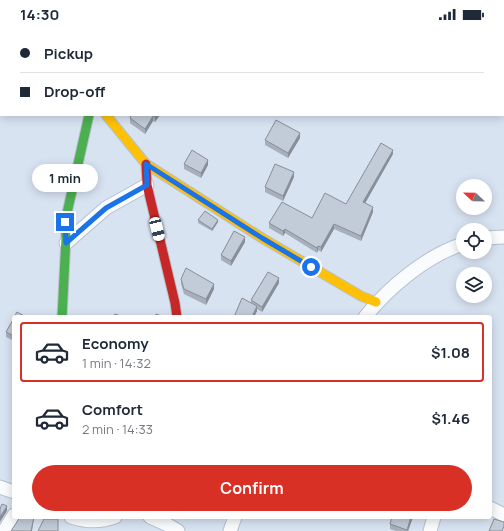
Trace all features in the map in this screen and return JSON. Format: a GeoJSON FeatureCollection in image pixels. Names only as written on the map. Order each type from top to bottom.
{"type":"FeatureCollection","features":[{"type":"Feature","properties":{"kind":"street"},"geometry":{"type":"LineString","coordinates":[[62,315],[66,243],[65,222],[89,116]]}},
{"type":"Feature","properties":{"kind":"street"},"geometry":{"type":"LineString","coordinates":[[107,116],[146,164],[262,238],[361,296],[376,302]]}},
{"type":"Feature","properties":{"kind":"street"},"geometry":{"type":"LineString","coordinates":[[146,164],[147,185],[177,315]]}},
{"type":"Feature","properties":{"kind":"street"},"geometry":{"type":"LineString","coordinates":[[66,243],[106,208],[147,185]]}},
{"type":"Feature","properties":{"kind":"street"},"geometry":{"type":"LineString","coordinates":[[492,238],[504,237]]}},
{"type":"Feature","properties":{"kind":"street"},"geometry":{"type":"LineString","coordinates":[[366,315],[376,302],[405,278],[432,259],[456,246]]}},
{"type":"Feature","properties":{"kind":"street"},"geometry":{"type":"LineString","coordinates":[[0,487],[12,491]]}},
{"type":"Feature","properties":{"kind":"street"},"geometry":{"type":"LineString","coordinates":[[492,509],[504,515]]}},
{"type":"Feature","properties":{"kind":"street"},"geometry":{"type":"LineString","coordinates":[[4,531],[12,518]]}},
{"type":"Feature","properties":{"kind":"street"},"geometry":{"type":"LineString","coordinates":[[79,519],[87,521],[111,519]]}},
{"type":"Feature","properties":{"kind":"street"},"geometry":{"type":"LineString","coordinates":[[154,519],[178,531]]}},
{"type":"Feature","properties":{"kind":"street"},"geometry":{"type":"LineString","coordinates":[[230,531],[234,519]]}},
{"type":"Feature","properties":{"kind":"street"},"geometry":{"type":"LineString","coordinates":[[430,531],[433,519]]}},
{"type":"Feature","properties":{"kind":"building"},"geometry":{"type":"Polygon","coordinates":[[[131,116],[153,116],[145,129],[130,118],[131,116]]]}},
{"type":"Feature","properties":{"kind":"building"},"geometry":{"type":"Polygon","coordinates":[[[276,120],[300,133],[288,153],[265,140],[276,120]]]}},
{"type":"Feature","properties":{"kind":"building"},"geometry":{"type":"Polygon","coordinates":[[[381,143],[393,150],[363,202],[373,207],[361,236],[334,224],[321,247],[318,246],[317,248],[285,229],[283,231],[269,223],[282,202],[312,218],[325,193],[346,204],[381,143]]]}},
{"type":"Feature","properties":{"kind":"building"},"geometry":{"type":"Polygon","coordinates":[[[192,150],[208,160],[201,173],[184,164],[192,150]]]}},
{"type":"Feature","properties":{"kind":"building"},"geometry":{"type":"Polygon","coordinates":[[[275,164],[294,172],[283,196],[265,187],[275,164]]]}},
{"type":"Feature","properties":{"kind":"building"},"geometry":{"type":"Polygon","coordinates":[[[205,211],[218,220],[212,229],[198,220],[205,211]]]}},
{"type":"Feature","properties":{"kind":"building"},"geometry":{"type":"Polygon","coordinates":[[[234,231],[245,237],[231,261],[221,255],[234,231]]]}},
{"type":"Feature","properties":{"kind":"building"},"geometry":{"type":"Polygon","coordinates":[[[186,268],[214,284],[206,299],[184,289],[181,279],[186,268]]]}},
{"type":"Feature","properties":{"kind":"building"},"geometry":{"type":"Polygon","coordinates":[[[268,272],[279,278],[262,307],[251,300],[268,272]]]}},
{"type":"Feature","properties":{"kind":"building"},"geometry":{"type":"Polygon","coordinates":[[[242,298],[257,306],[253,315],[235,315],[242,298]]]}},
{"type":"Feature","properties":{"kind":"building"},"geometry":{"type":"Polygon","coordinates":[[[17,312],[22,315],[15,315],[17,312]]]}},
{"type":"Feature","properties":{"kind":"building"},"geometry":{"type":"Polygon","coordinates":[[[12,322],[12,335],[6,332],[12,322]]]}},
{"type":"Feature","properties":{"kind":"building"},"geometry":{"type":"Polygon","coordinates":[[[2,504],[7,506],[0,517],[0,509],[2,504]]]}},
{"type":"Feature","properties":{"kind":"building"},"geometry":{"type":"Polygon","coordinates":[[[19,519],[34,519],[31,531],[11,531],[19,519]]]}},
{"type":"Feature","properties":{"kind":"building"},"geometry":{"type":"Polygon","coordinates":[[[44,519],[58,519],[58,531],[38,531],[44,519]]]}},
{"type":"Feature","properties":{"kind":"building"},"geometry":{"type":"Polygon","coordinates":[[[391,519],[410,519],[407,530],[390,524],[391,519]]]}},
{"type":"Feature","properties":{"kind":"building"},"geometry":{"type":"Polygon","coordinates":[[[494,519],[504,522],[502,531],[489,531],[494,519]]]}},
{"type":"Feature","properties":{"kind":"traffic: fast"},"geometry":{"type":"LineString","coordinates":[[62,315],[66,238],[65,222],[89,116]]}},
{"type":"Feature","properties":{"kind":"traffic: slow"},"geometry":{"type":"LineString","coordinates":[[107,116],[146,164],[262,238],[361,296],[376,302]]}},
{"type":"Feature","properties":{"kind":"traffic: jam"},"geometry":{"type":"LineString","coordinates":[[146,164],[147,185],[177,315]]}},
{"type":"Feature","properties":{"kind":"route"},"geometry":{"type":"LineString","coordinates":[[65,222],[66,243],[78,234],[88,222],[106,208],[147,185],[146,164],[262,238],[311,267]]}}]}
